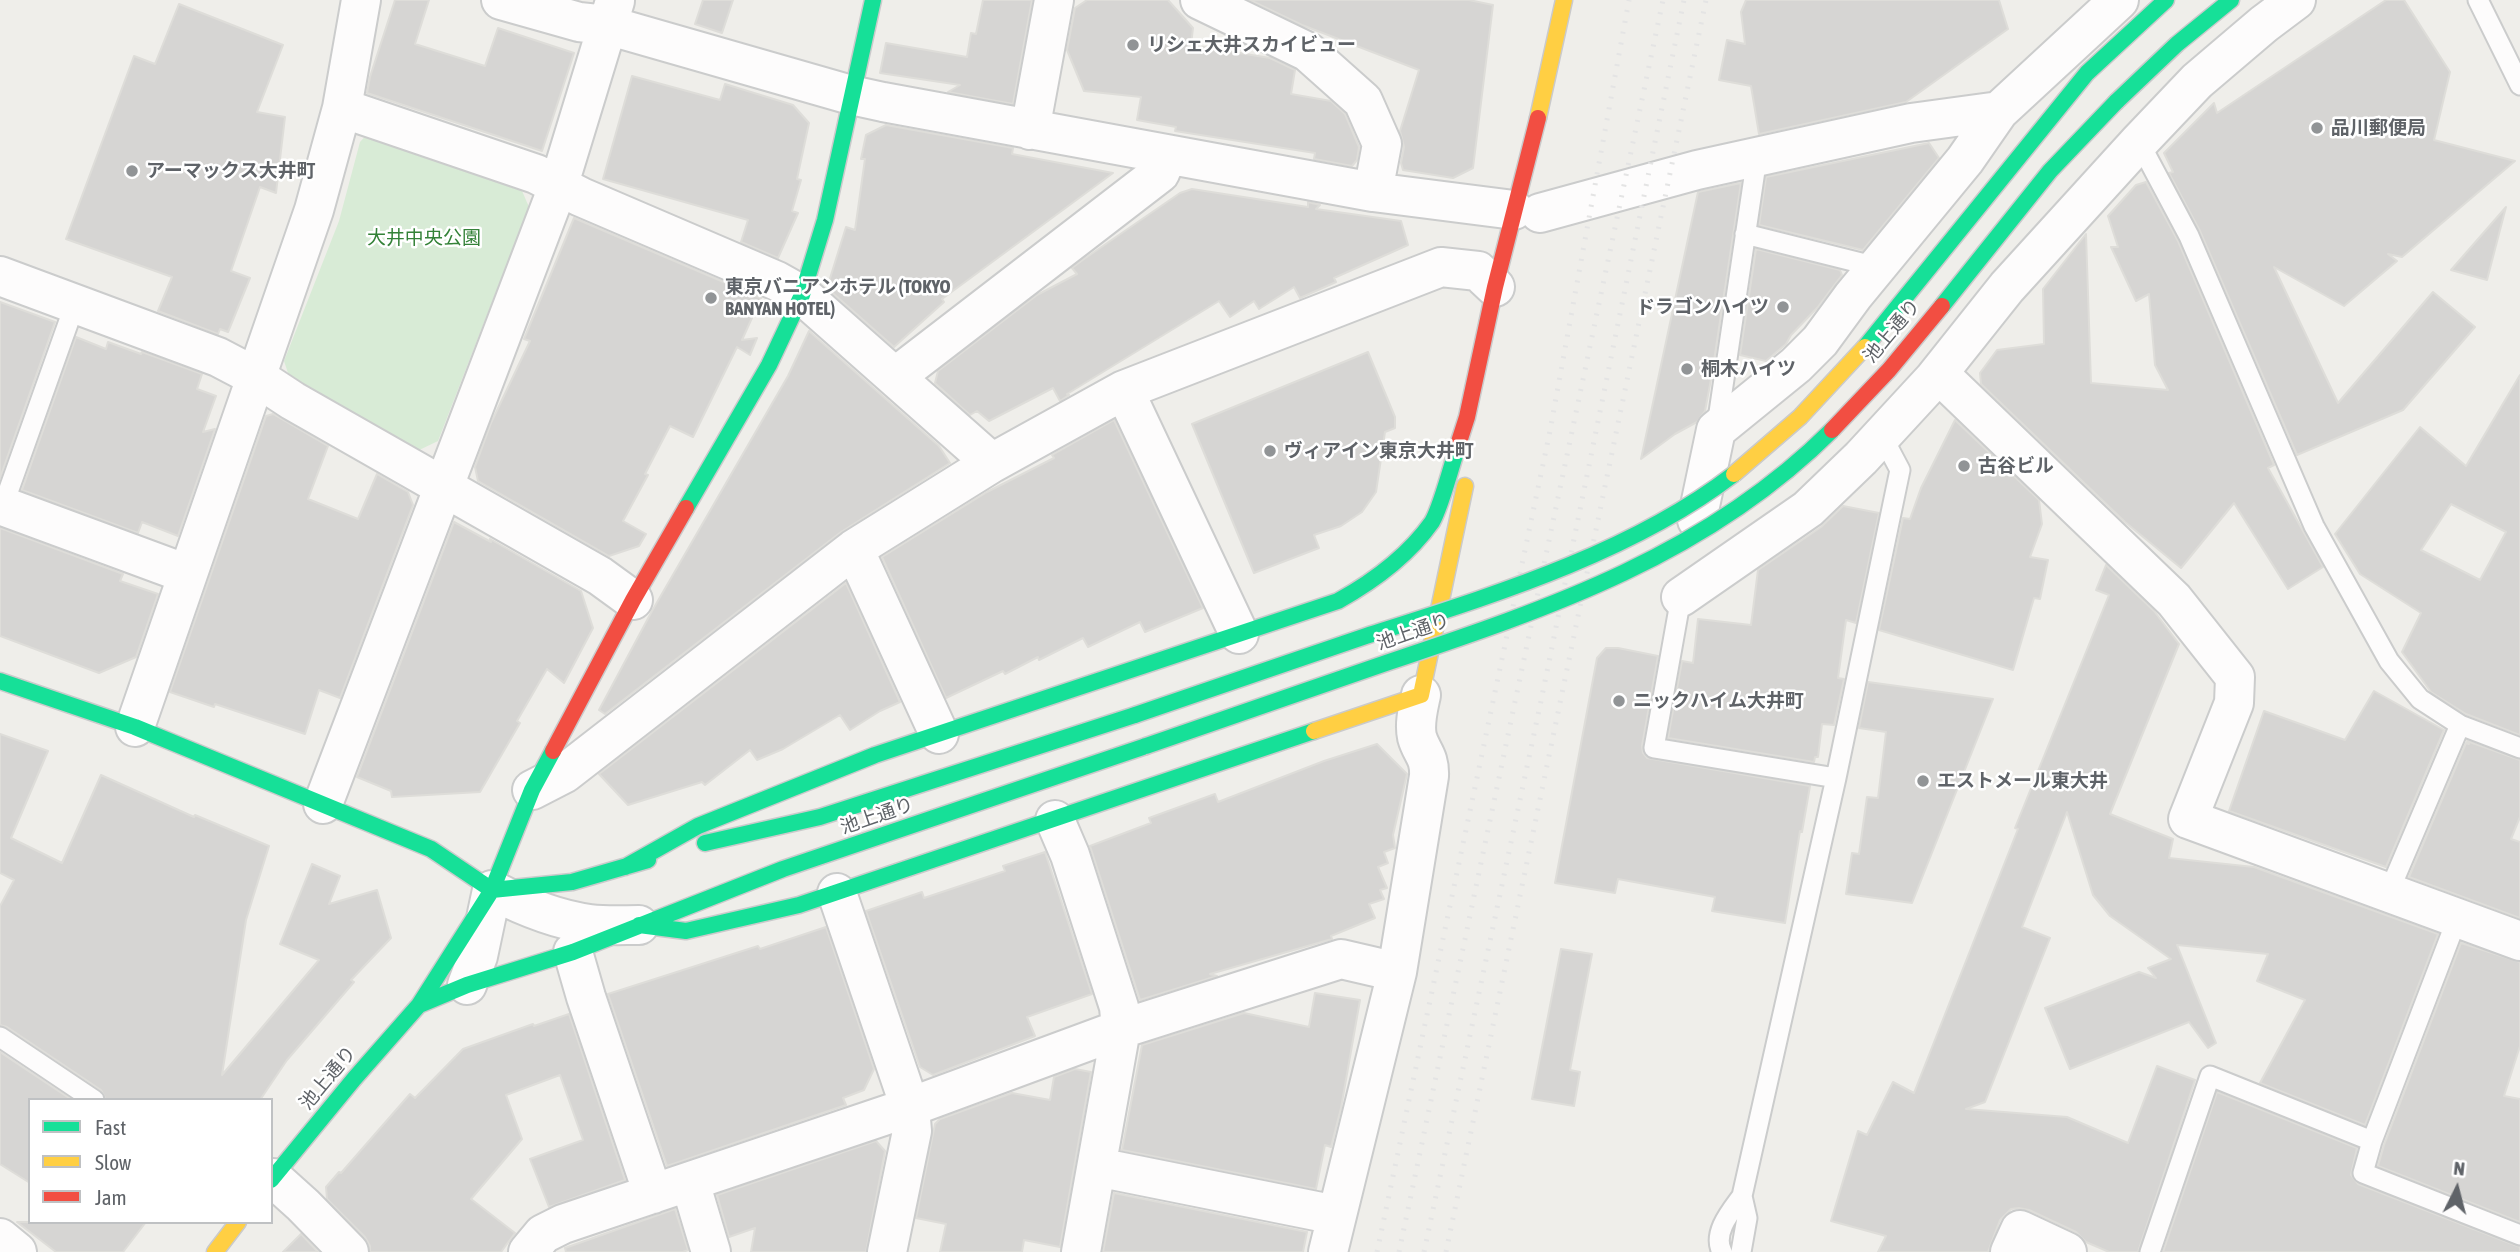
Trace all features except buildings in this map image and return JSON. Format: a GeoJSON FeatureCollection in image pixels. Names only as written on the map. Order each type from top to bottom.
{"type":"FeatureCollection","features":[{"type":"Feature","properties":{"kind":"main road"},"geometry":{"type":"LineString","coordinates":[[0,681],[135,727],[431,849],[492,890],[532,790],[632,600],[769,365],[802,295],[825,220],[873,0]]}},
{"type":"Feature","properties":{"kind":"main road"},"geometry":{"type":"LineString","coordinates":[[625,867],[698,826],[804,782],[939,734],[1338,601],[1369,584],[1404,554],[1433,520],[1467,417],[1496,287],[1527,211],[1533,140],[1564,0]]}},
{"type":"Feature","properties":{"kind":"main road","name":"池上通り"},"geometry":{"type":"LineString","coordinates":[[273,1178],[419,1005],[492,890],[572,882],[708,842],[820,817],[1135,715],[1461,606],[1541,575],[1648,527],[1728,478],[1788,428],[1840,375],[2087,73],[2166,0]]}},
{"type":"Feature","properties":{"kind":"main road","name":"池上通り"},"geometry":{"type":"LineString","coordinates":[[419,1005],[467,985],[573,952],[783,869],[1541,610],[1627,574],[1668,553],[1746,505],[1810,452],[1864,397],[2052,168],[2116,102],[2178,44],[2231,0]]}},
{"type":"Feature","properties":{"kind":"main road"},"geometry":{"type":"LineString","coordinates":[[639,925],[686,931],[799,905],[1375,711],[1406,684],[1465,490],[1467,417]]}},
{"type":"Feature","properties":{"kind":"main road"},"geometry":{"type":"LineString","coordinates":[[1338,601],[1357,603],[1366,608]]}},
{"type":"Feature","properties":{"kind":"main road"},"geometry":{"type":"LineString","coordinates":[[1381,618],[1388,624],[1399,645],[1406,684]]}},
{"type":"Feature","properties":{"kind":"main road"},"geometry":{"type":"LineString","coordinates":[[1375,711],[1406,684]]}},
{"type":"Feature","properties":{"kind":"main road"},"geometry":{"type":"LineString","coordinates":[[215,1252],[236,1224]]}},
{"type":"Feature","properties":{"kind":"street"},"geometry":{"type":"LineString","coordinates":[[135,727],[314,210],[342,108],[361,0]]}},
{"type":"Feature","properties":{"kind":"street"},"geometry":{"type":"LineString","coordinates":[[501,0],[579,22],[611,13],[851,94],[1167,156],[1373,192],[1527,211],[1911,123],[1999,111]]}},
{"type":"Feature","properties":{"kind":"street"},"geometry":{"type":"LineString","coordinates":[[1030,130],[1054,0]]}},
{"type":"Feature","properties":{"kind":"street"},"geometry":{"type":"LineString","coordinates":[[1200,0],[1308,52],[1363,101],[1382,144],[1373,192]]}},
{"type":"Feature","properties":{"kind":"street"},"geometry":{"type":"LineString","coordinates":[[1681,597],[1808,509],[1861,458],[1938,374],[2007,287],[2139,142],[2197,81],[2296,0]]}},
{"type":"Feature","properties":{"kind":"street"},"geometry":{"type":"LineString","coordinates":[[1681,597],[1716,430],[1796,365],[1820,341],[1965,160],[1999,111],[2105,4]]}},
{"type":"Feature","properties":{"kind":"street"},"geometry":{"type":"LineString","coordinates":[[323,804],[559,184],[611,13]]}},
{"type":"Feature","properties":{"kind":"street"},"geometry":{"type":"LineString","coordinates":[[342,108],[536,174],[581,197],[777,281],[802,295],[992,463]]}},
{"type":"Feature","properties":{"kind":"street"},"geometry":{"type":"LineString","coordinates":[[895,377],[1160,173],[1167,156]]}},
{"type":"Feature","properties":{"kind":"street"},"geometry":{"type":"LineString","coordinates":[[532,790],[565,773],[854,549],[992,463],[1125,390],[1441,267],[1478,271],[1496,287]]}},
{"type":"Feature","properties":{"kind":"street"},"geometry":{"type":"LineString","coordinates":[[0,276],[218,357],[258,377],[293,401],[600,576],[632,600]]}},
{"type":"Feature","properties":{"kind":"street"},"geometry":{"type":"LineString","coordinates":[[1820,341],[1811,362],[1806,402],[1816,420],[1833,435],[1850,437],[1881,434]]}},
{"type":"Feature","properties":{"kind":"street"},"geometry":{"type":"LineString","coordinates":[[1938,374],[2174,600],[2235,677],[2234,703],[2188,819],[2520,942]]}},
{"type":"Feature","properties":{"kind":"street"},"geometry":{"type":"LineString","coordinates":[[1125,390],[1239,634]]}},
{"type":"Feature","properties":{"kind":"street"},"geometry":{"type":"LineString","coordinates":[[1,506],[187,574]]}},
{"type":"Feature","properties":{"kind":"street"},"geometry":{"type":"LineString","coordinates":[[854,549],[939,734]]}},
{"type":"Feature","properties":{"kind":"street"},"geometry":{"type":"LineString","coordinates":[[1328,1252],[1397,972],[1429,776],[1426,752],[1418,739],[1406,684]]}},
{"type":"Feature","properties":{"kind":"street"},"geometry":{"type":"LineString","coordinates":[[1055,820],[1070,855],[1119,1007],[1121,1029],[1081,1252]]}},
{"type":"Feature","properties":{"kind":"street"},"geometry":{"type":"LineString","coordinates":[[467,985],[478,956],[492,890],[520,905],[552,915],[591,924],[639,925]]}},
{"type":"Feature","properties":{"kind":"street"},"geometry":{"type":"LineString","coordinates":[[837,893],[910,1107],[912,1131],[887,1252]]}},
{"type":"Feature","properties":{"kind":"street"},"geometry":{"type":"LineString","coordinates":[[573,952],[653,1194]]}},
{"type":"Feature","properties":{"kind":"street"},"geometry":{"type":"LineString","coordinates":[[528,1252],[543,1234],[563,1224],[910,1107],[1121,1029],[1341,959],[1397,972]]}},
{"type":"Feature","properties":{"kind":"street"},"geometry":{"type":"LineString","coordinates":[[1097,1167],[1336,1215]]}},
{"type":"Feature","properties":{"kind":"street"},"geometry":{"type":"LineString","coordinates":[[273,1180],[303,1205],[349,1252]]}},
{"type":"Feature","properties":{"kind":"street"},"geometry":{"type":"LineString","coordinates":[[690,1182],[711,1252]]}},
{"type":"Feature","properties":{"kind":"street"},"geometry":{"type":"LineString","coordinates":[[2010,1252],[2020,1230],[2067,1252]]}},
{"type":"Feature","properties":{"kind":"street"},"geometry":{"type":"LineString","coordinates":[[0,1238],[17,1252]]}},
{"type":"Feature","properties":{"kind":"lane"},"geometry":{"type":"LineString","coordinates":[[2478,0],[2520,85]]}},
{"type":"Feature","properties":{"kind":"lane"},"geometry":{"type":"LineString","coordinates":[[2139,142],[2189,236],[2314,526],[2389,661],[2420,699],[2460,725],[2520,748]]}},
{"type":"Feature","properties":{"kind":"lane"},"geometry":{"type":"LineString","coordinates":[[1716,430],[1756,157]]}},
{"type":"Feature","properties":{"kind":"lane"},"geometry":{"type":"LineString","coordinates":[[1745,234],[1878,267]]}},
{"type":"Feature","properties":{"kind":"lane"},"geometry":{"type":"LineString","coordinates":[[1,506],[75,304]]}},
{"type":"Feature","properties":{"kind":"lane"},"geometry":{"type":"LineString","coordinates":[[1722,1252],[1719,1247],[1724,1220],[1742,1196],[1836,778],[1900,470],[1881,434]]}},
{"type":"Feature","properties":{"kind":"lane"},"geometry":{"type":"LineString","coordinates":[[1681,597],[1654,748],[1836,778]]}},
{"type":"Feature","properties":{"kind":"lane"},"geometry":{"type":"LineString","coordinates":[[2388,894],[2460,725]]}},
{"type":"Feature","properties":{"kind":"lane"},"geometry":{"type":"LineString","coordinates":[[2456,919],[2372,1141],[2363,1173],[2520,1235]]}},
{"type":"Feature","properties":{"kind":"lane"},"geometry":{"type":"LineString","coordinates":[[0,1037],[91,1098]]}},
{"type":"Feature","properties":{"kind":"lane"},"geometry":{"type":"LineString","coordinates":[[2150,1252],[2210,1076],[2372,1141]]}},
{"type":"Feature","properties":{"kind":"lane"},"geometry":{"type":"LineString","coordinates":[[1741,1252],[1747,1218],[1742,1196]]}},
{"type":"Feature","properties":{"kind":"green space","name":"大井中央公園"},"geometry":{"type":"Polygon","coordinates":[[[371,130],[516,177],[529,207],[438,441],[413,453],[291,382],[284,361],[339,221],[360,142],[371,130]]]}},
{"type":"Feature","properties":{"kind":"railway"},"geometry":{"type":"LineString","coordinates":[[1377,1252],[1549,436],[1629,0]]}},
{"type":"Feature","properties":{"kind":"railway"},"geometry":{"type":"LineString","coordinates":[[1399,1252],[1663,0]]}},
{"type":"Feature","properties":{"kind":"railway"},"geometry":{"type":"LineString","coordinates":[[1424,1252],[1541,701],[1684,0]]}},
{"type":"Feature","properties":{"kind":"railway"},"geometry":{"type":"LineString","coordinates":[[1446,1252],[1706,0]]}},
{"type":"Feature","properties":{"kind":"traffic: fast"},"geometry":{"type":"LineString","coordinates":[[686,508],[769,365],[802,295],[825,220],[873,0]]}},
{"type":"Feature","properties":{"kind":"traffic: fast"},"geometry":{"type":"LineString","coordinates":[[1865,347],[2087,73],[2166,0]]}},
{"type":"Feature","properties":{"kind":"traffic: fast"},"geometry":{"type":"LineString","coordinates":[[2116,102],[2177,44],[2231,0]]}},
{"type":"Feature","properties":{"kind":"traffic: fast"},"geometry":{"type":"LineString","coordinates":[[1942,306],[2050,171],[2116,102]]}},
{"type":"Feature","properties":{"kind":"traffic: fast"},"geometry":{"type":"LineString","coordinates":[[1146,746],[1507,621],[1624,573],[1733,511],[1784,474],[1832,430]]}},
{"type":"Feature","properties":{"kind":"traffic: fast"},"geometry":{"type":"LineString","coordinates":[[625,867],[698,826],[875,755],[1338,601],[1390,567],[1423,534],[1439,506],[1458,445]]}},
{"type":"Feature","properties":{"kind":"traffic: fast"},"geometry":{"type":"LineString","coordinates":[[1135,715],[1558,570],[1650,527],[1734,474]]}},
{"type":"Feature","properties":{"kind":"traffic: fast"},"geometry":{"type":"LineString","coordinates":[[0,681],[135,727],[431,849],[492,890]]}},
{"type":"Feature","properties":{"kind":"traffic: fast"},"geometry":{"type":"LineString","coordinates":[[705,843],[820,817],[1135,715]]}},
{"type":"Feature","properties":{"kind":"traffic: fast"},"geometry":{"type":"LineString","coordinates":[[639,925],[686,931],[799,905],[1314,731]]}},
{"type":"Feature","properties":{"kind":"traffic: fast"},"geometry":{"type":"LineString","coordinates":[[419,1005],[467,985],[573,952],[783,869],[1146,746]]}},
{"type":"Feature","properties":{"kind":"traffic: fast"},"geometry":{"type":"LineString","coordinates":[[273,1178],[419,1005],[492,890],[532,790],[553,751]]}},
{"type":"Feature","properties":{"kind":"traffic: fast"},"geometry":{"type":"LineString","coordinates":[[492,890],[572,882],[648,860]]}},
{"type":"Feature","properties":{"kind":"traffic: slow"},"geometry":{"type":"LineString","coordinates":[[1538,118],[1564,0]]}},
{"type":"Feature","properties":{"kind":"traffic: slow"},"geometry":{"type":"LineString","coordinates":[[1734,474],[1800,417],[1865,347]]}},
{"type":"Feature","properties":{"kind":"traffic: slow"},"geometry":{"type":"LineString","coordinates":[[1314,731],[1421,695],[1465,486]]}},
{"type":"Feature","properties":{"kind":"traffic: slow"},"geometry":{"type":"LineString","coordinates":[[215,1252],[236,1224]]}},
{"type":"Feature","properties":{"kind":"traffic: jam"},"geometry":{"type":"LineString","coordinates":[[1458,445],[1538,118]]}},
{"type":"Feature","properties":{"kind":"traffic: jam"},"geometry":{"type":"LineString","coordinates":[[1832,430],[1889,370],[1942,306]]}},
{"type":"Feature","properties":{"kind":"traffic: jam"},"geometry":{"type":"LineString","coordinates":[[553,751],[633,600],[686,508]]}},
{"type":"Feature","properties":{"kind":"place","name":"リシェ大井スカイビュー"},"geometry":{"type":"Point","coordinates":[1133,45]}},
{"type":"Feature","properties":{"kind":"place","name":"品川郵便局"},"geometry":{"type":"Point","coordinates":[2317,128]}},
{"type":"Feature","properties":{"kind":"place","name":"アーマックス大井町"},"geometry":{"type":"Point","coordinates":[132,171]}},
{"type":"Feature","properties":{"kind":"place","name":"東京バニアンホテル (TOKYO BANYAN HOTEL)"},"geometry":{"type":"Point","coordinates":[711,298]}},
{"type":"Feature","properties":{"kind":"place","name":"ドラゴンハイツ"},"geometry":{"type":"Point","coordinates":[1783,307]}},
{"type":"Feature","properties":{"kind":"place","name":"桐木ハイツ"},"geometry":{"type":"Point","coordinates":[1687,369]}},
{"type":"Feature","properties":{"kind":"place","name":"ヴィアイン東京大井町"},"geometry":{"type":"Point","coordinates":[1270,451]}},
{"type":"Feature","properties":{"kind":"place","name":"古谷ビル"},"geometry":{"type":"Point","coordinates":[1964,466]}},
{"type":"Feature","properties":{"kind":"place","name":"ニックハイム大井町"},"geometry":{"type":"Point","coordinates":[1619,701]}},
{"type":"Feature","properties":{"kind":"place","name":"エストメール東大井"},"geometry":{"type":"Point","coordinates":[1923,781]}}]}
